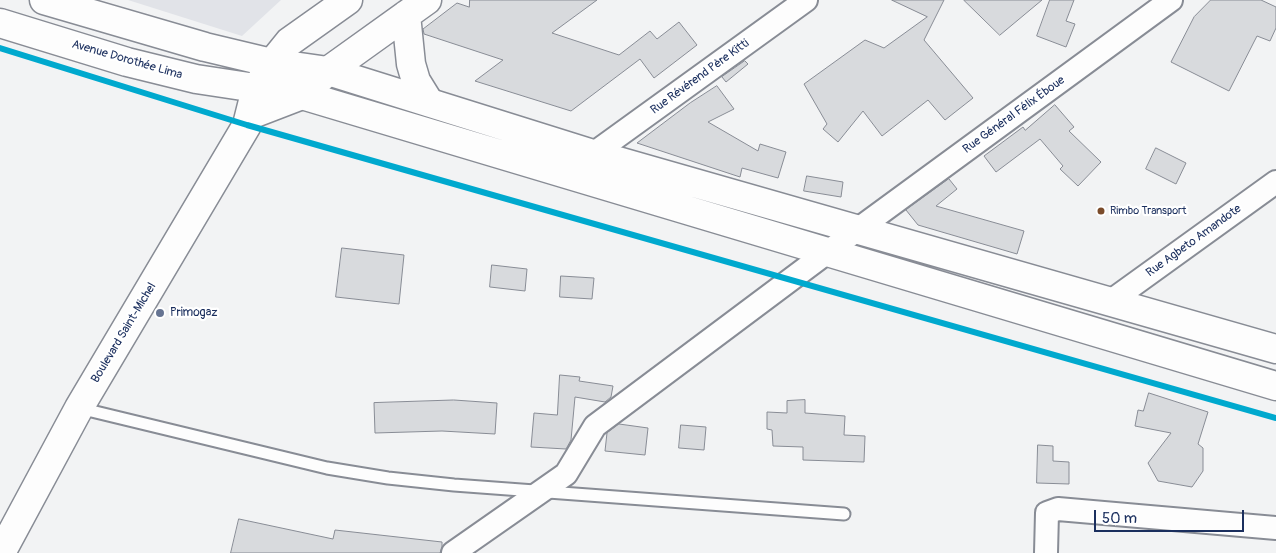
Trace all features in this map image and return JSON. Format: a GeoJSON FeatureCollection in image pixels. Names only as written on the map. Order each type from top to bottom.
{"type":"FeatureCollection","features":[{"type":"Feature","properties":{"kind":"main road"},"geometry":{"type":"LineString","coordinates":[[44,0],[205,47],[272,63],[328,71],[593,154],[1276,349]]}},
{"type":"Feature","properties":{"kind":"main road","name":"Boulevard Saint-Michel"},"geometry":{"type":"LineString","coordinates":[[1,553],[79,408],[247,125],[254,102],[272,63],[289,42],[336,4]]}},
{"type":"Feature","properties":{"kind":"main road"},"geometry":{"type":"LineString","coordinates":[[411,7],[411,64],[416,81],[429,102]]}},
{"type":"Feature","properties":{"kind":"main road"},"geometry":{"type":"LineString","coordinates":[[302,94],[328,71],[411,7]]}},
{"type":"Feature","properties":{"kind":"main road","name":"Avenue Dorothée Lima"},"geometry":{"type":"LineString","coordinates":[[0,23],[135,64],[196,79],[254,102]]}},
{"type":"Feature","properties":{"kind":"main road"},"geometry":{"type":"LineString","coordinates":[[254,102],[302,94],[1276,386]]}},
{"type":"Feature","properties":{"kind":"street","name":"Rue Révérend Père Kitti"},"geometry":{"type":"LineString","coordinates":[[593,154],[806,0]]}},
{"type":"Feature","properties":{"kind":"street","name":"Rue Général Félix Éboue"},"geometry":{"type":"LineString","coordinates":[[453,553],[566,474],[595,426],[857,230],[1171,0]]}},
{"type":"Feature","properties":{"kind":"street","name":"Rue Agbeto Amandote"},"geometry":{"type":"LineString","coordinates":[[1111,301],[1276,182]]}},
{"type":"Feature","properties":{"kind":"street"},"geometry":{"type":"LineString","coordinates":[[1046,553],[1047,513],[1058,509],[1276,528]]}},
{"type":"Feature","properties":{"kind":"lane"},"geometry":{"type":"LineString","coordinates":[[79,408],[326,468],[388,478],[454,485],[844,514]]}},
{"type":"Feature","properties":{"kind":"shaded area"},"geometry":{"type":"Polygon","coordinates":[[[128,0],[281,0],[242,36],[128,0]]]}},
{"type":"Feature","properties":{"kind":"building"},"geometry":{"type":"Polygon","coordinates":[[[470,0],[597,0],[552,33],[619,55],[650,31],[657,39],[679,22],[697,45],[654,78],[640,59],[571,111],[475,81],[503,60],[424,34],[423,29],[457,3],[469,7],[470,0]]]}},
{"type":"Feature","properties":{"kind":"building"},"geometry":{"type":"Polygon","coordinates":[[[892,0],[944,0],[924,40],[973,98],[945,120],[928,100],[882,136],[863,111],[838,142],[823,129],[827,124],[804,84],[865,40],[884,48],[927,17],[892,0]]]}},
{"type":"Feature","properties":{"kind":"building"},"geometry":{"type":"Polygon","coordinates":[[[964,0],[1042,0],[1000,35],[964,0]]]}},
{"type":"Feature","properties":{"kind":"building"},"geometry":{"type":"Polygon","coordinates":[[[1050,0],[1074,0],[1066,21],[1075,24],[1066,47],[1037,36],[1050,0]]]}},
{"type":"Feature","properties":{"kind":"building"},"geometry":{"type":"Polygon","coordinates":[[[1211,0],[1261,0],[1276,7],[1276,28],[1270,41],[1257,36],[1229,91],[1171,62],[1194,17],[1211,0]]]}},
{"type":"Feature","properties":{"kind":"building"},"geometry":{"type":"Polygon","coordinates":[[[745,61],[748,64],[726,82],[722,77],[745,61]]]}},
{"type":"Feature","properties":{"kind":"building"},"geometry":{"type":"Polygon","coordinates":[[[717,86],[734,109],[708,122],[758,151],[760,144],[786,152],[778,178],[742,168],[740,177],[637,143],[690,103],[717,86]]]}},
{"type":"Feature","properties":{"kind":"building"},"geometry":{"type":"Polygon","coordinates":[[[1055,105],[1074,127],[1069,131],[1101,162],[1078,186],[1060,169],[1063,166],[1040,139],[996,172],[984,156],[1023,127],[1025,130],[1055,105]]]}},
{"type":"Feature","properties":{"kind":"building"},"geometry":{"type":"Polygon","coordinates":[[[1156,148],[1186,163],[1176,184],[1146,169],[1156,148]]]}},
{"type":"Feature","properties":{"kind":"building"},"geometry":{"type":"Polygon","coordinates":[[[807,176],[843,182],[841,197],[804,191],[807,176]]]}},
{"type":"Feature","properties":{"kind":"building"},"geometry":{"type":"Polygon","coordinates":[[[949,179],[957,189],[936,206],[1024,231],[1017,254],[918,225],[906,210],[949,179]]]}},
{"type":"Feature","properties":{"kind":"building"},"geometry":{"type":"Polygon","coordinates":[[[342,248],[404,255],[399,304],[336,297],[342,248]]]}},
{"type":"Feature","properties":{"kind":"building"},"geometry":{"type":"Polygon","coordinates":[[[492,265],[527,269],[525,291],[490,287],[492,265]]]}},
{"type":"Feature","properties":{"kind":"building"},"geometry":{"type":"Polygon","coordinates":[[[561,276],[594,278],[592,299],[560,297],[561,276]]]}},
{"type":"Feature","properties":{"kind":"building"},"geometry":{"type":"Polygon","coordinates":[[[560,375],[580,377],[579,381],[613,386],[611,397],[605,402],[575,397],[571,440],[566,449],[531,447],[534,413],[557,415],[560,375]]]}},
{"type":"Feature","properties":{"kind":"building"},"geometry":{"type":"Polygon","coordinates":[[[1149,393],[1208,412],[1198,444],[1203,448],[1203,471],[1192,487],[1158,481],[1148,463],[1171,433],[1135,426],[1138,410],[1143,411],[1149,393]]]}},
{"type":"Feature","properties":{"kind":"building"},"geometry":{"type":"Polygon","coordinates":[[[454,400],[497,403],[495,434],[442,431],[375,433],[374,403],[454,400]]]}},
{"type":"Feature","properties":{"kind":"building"},"geometry":{"type":"Polygon","coordinates":[[[805,400],[805,413],[845,416],[844,435],[865,436],[864,462],[803,460],[803,447],[773,446],[772,430],[767,429],[767,412],[787,413],[787,401],[805,400]]]}},
{"type":"Feature","properties":{"kind":"building"},"geometry":{"type":"Polygon","coordinates":[[[619,424],[648,428],[645,455],[605,451],[607,433],[619,424]]]}},
{"type":"Feature","properties":{"kind":"building"},"geometry":{"type":"Polygon","coordinates":[[[681,425],[706,427],[704,450],[679,448],[681,425]]]}},
{"type":"Feature","properties":{"kind":"building"},"geometry":{"type":"Polygon","coordinates":[[[1038,445],[1053,446],[1053,461],[1069,462],[1069,484],[1037,483],[1038,445]]]}},
{"type":"Feature","properties":{"kind":"building"},"geometry":{"type":"Polygon","coordinates":[[[239,519],[333,539],[335,530],[442,542],[442,547],[440,553],[231,553],[239,519]]]}},
{"type":"Feature","properties":{"kind":"transit line"},"geometry":{"type":"LineString","coordinates":[[0,48],[247,125],[1276,418]]}},
{"type":"Feature","properties":{"kind":"place","name":"Rimbo Transport"},"geometry":{"type":"Point","coordinates":[1101,211]}},
{"type":"Feature","properties":{"kind":"place","name":"Primogaz"},"geometry":{"type":"Point","coordinates":[160,313]}}]}
